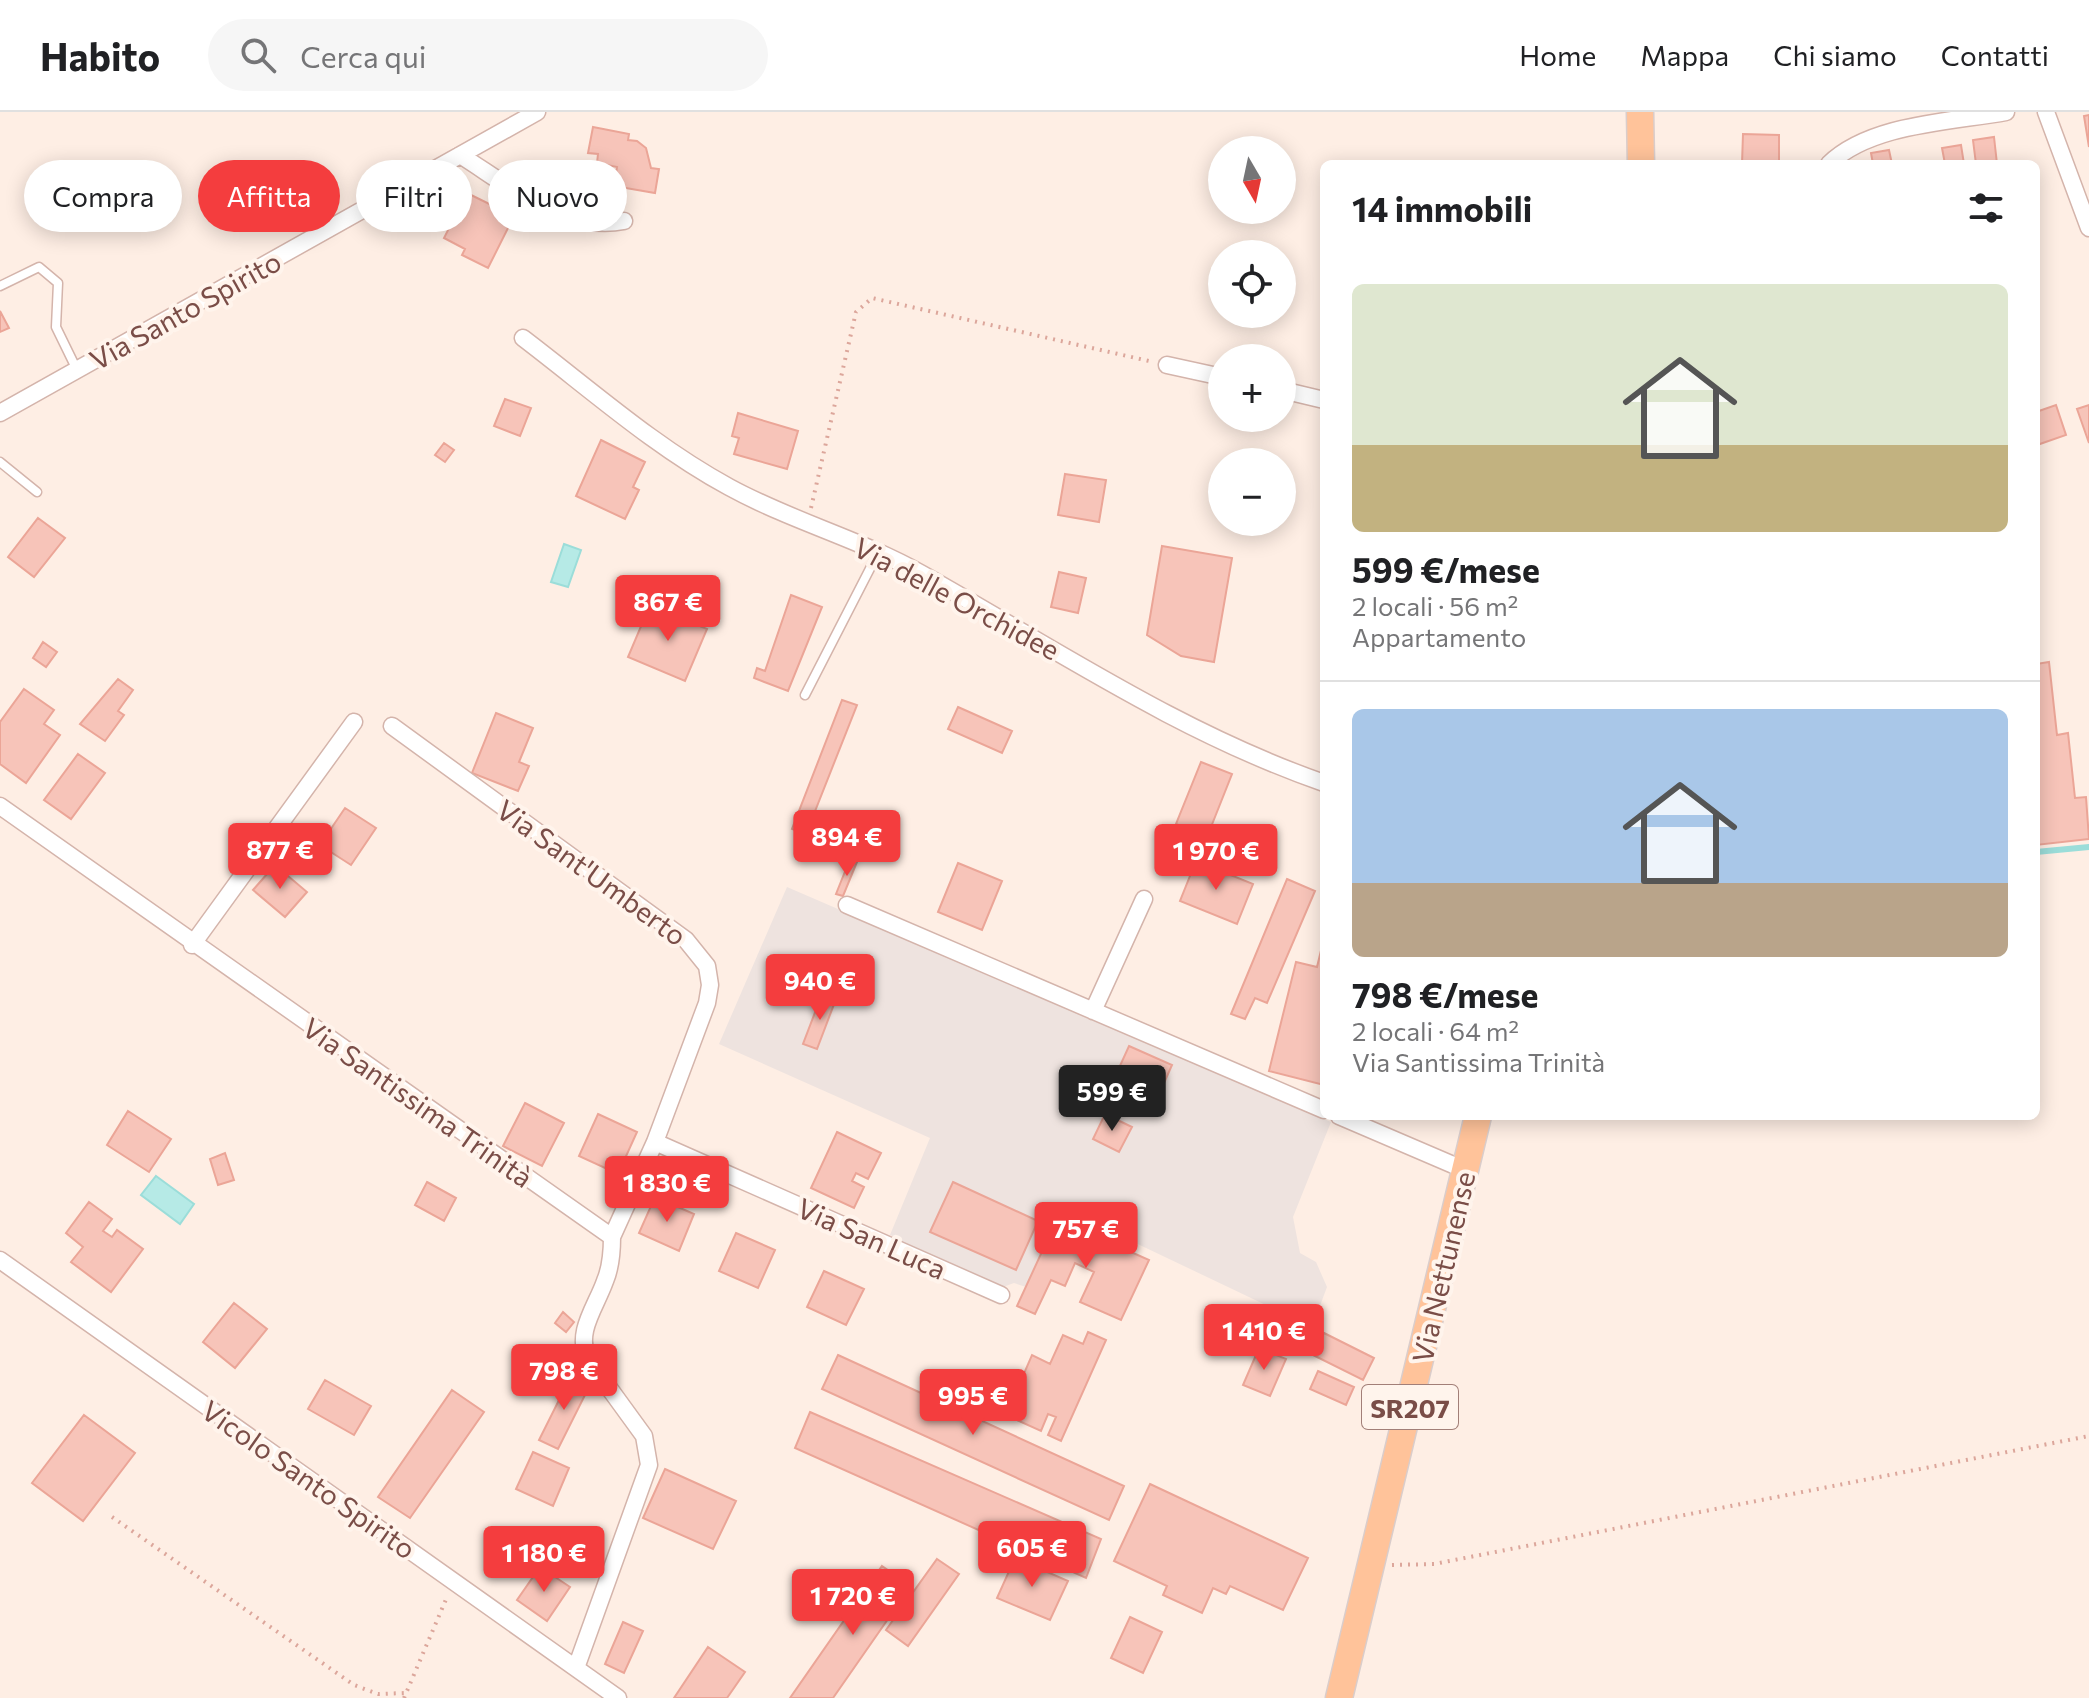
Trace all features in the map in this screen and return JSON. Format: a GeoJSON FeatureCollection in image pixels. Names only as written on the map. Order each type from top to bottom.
{"type":"FeatureCollection","features":[{"type":"Feature","properties":{"kind":"main road"},"geometry":{"type":"LineString","coordinates":[[1640,112],[1641,160]]}},
{"type":"Feature","properties":{"kind":"main road","name":"Via Nettunense"},"geometry":{"type":"LineString","coordinates":[[1339,1698],[1374,1562],[1477,1120]]}},
{"type":"Feature","properties":{"kind":"street","name":"Via Santo Spirito"},"geometry":{"type":"LineString","coordinates":[[0,413],[537,112]]}},
{"type":"Feature","properties":{"kind":"street"},"geometry":{"type":"LineString","coordinates":[[1833,160],[1849,146],[1873,136],[2006,112]]}},
{"type":"Feature","properties":{"kind":"street"},"geometry":{"type":"LineString","coordinates":[[2046,112],[2089,228]]}},
{"type":"Feature","properties":{"kind":"street"},"geometry":{"type":"LineString","coordinates":[[460,155],[488,171]]}},
{"type":"Feature","properties":{"kind":"street","name":"Via delle Orchidee"},"geometry":{"type":"LineString","coordinates":[[523,338],[670,450],[732,489],[879,552],[1184,724],[1320,781]]}},
{"type":"Feature","properties":{"kind":"street"},"geometry":{"type":"LineString","coordinates":[[1167,365],[1208,374]]}},
{"type":"Feature","properties":{"kind":"street"},"geometry":{"type":"LineString","coordinates":[[1296,393],[1320,399]]}},
{"type":"Feature","properties":{"kind":"street"},"geometry":{"type":"LineString","coordinates":[[192,945],[354,722]]}},
{"type":"Feature","properties":{"kind":"street","name":"Via Sant'Umberto"},"geometry":{"type":"LineString","coordinates":[[392,726],[686,940],[703,959],[710,985],[707,1003],[655,1142],[612,1237]]}},
{"type":"Feature","properties":{"kind":"street","name":"Via Santissima Trinità"},"geometry":{"type":"LineString","coordinates":[[0,806],[192,945],[612,1237]]}},
{"type":"Feature","properties":{"kind":"street"},"geometry":{"type":"LineString","coordinates":[[1093,1011],[1144,899]]}},
{"type":"Feature","properties":{"kind":"street"},"geometry":{"type":"LineString","coordinates":[[847,905],[1320,1108]]}},
{"type":"Feature","properties":{"kind":"street"},"geometry":{"type":"LineString","coordinates":[[1348,1120],[1465,1170]]}},
{"type":"Feature","properties":{"kind":"street","name":"Via San Luca"},"geometry":{"type":"LineString","coordinates":[[655,1142],[1001,1295]]}},
{"type":"Feature","properties":{"kind":"street"},"geometry":{"type":"LineString","coordinates":[[576,1668],[649,1465],[644,1436],[588,1359],[583,1345],[584,1330],[607,1275],[612,1237]]}},
{"type":"Feature","properties":{"kind":"street","name":"Vicolo Santo Spirito"},"geometry":{"type":"LineString","coordinates":[[0,1260],[618,1698]]}},
{"type":"Feature","properties":{"kind":"lane"},"geometry":{"type":"LineString","coordinates":[[0,286],[39,267],[58,283],[56,327],[78,371]]}},
{"type":"Feature","properties":{"kind":"lane"},"geometry":{"type":"LineString","coordinates":[[0,462],[37,492]]}},
{"type":"Feature","properties":{"kind":"lane"},"geometry":{"type":"LineString","coordinates":[[805,695],[879,552]]}},
{"type":"Feature","properties":{"kind":"path"},"geometry":{"type":"LineString","coordinates":[[808,524],[856,312],[872,298],[879,297],[1167,365]]}},
{"type":"Feature","properties":{"kind":"path"},"geometry":{"type":"LineString","coordinates":[[1374,1562],[1401,1567],[1434,1564],[2089,1436]]}},
{"type":"Feature","properties":{"kind":"path"},"geometry":{"type":"LineString","coordinates":[[112,1517],[354,1685],[378,1694],[405,1696],[453,1581]]}},
{"type":"Feature","properties":{"kind":"shaded area"},"geometry":{"type":"Polygon","coordinates":[[[787,887],[1320,1117],[1320,1120],[1331,1122],[1293,1217],[1300,1253],[1316,1262],[1327,1287],[1312,1327],[1060,1207],[1026,1287],[1014,1283],[1003,1287],[902,1243],[902,1240],[890,1235],[930,1138],[719,1044],[787,887]]]}},
{"type":"Feature","properties":{"kind":"water"},"geometry":{"type":"Polygon","coordinates":[[[564,544],[581,550],[568,587],[551,582],[564,544]]]}},
{"type":"Feature","properties":{"kind":"water"},"geometry":{"type":"Polygon","coordinates":[[[156,1176],[194,1204],[180,1224],[141,1195],[156,1176]]]}},
{"type":"Feature","properties":{"kind":"building"},"geometry":{"type":"Polygon","coordinates":[[[2089,115],[2089,147],[2084,116],[2089,115]]]}},
{"type":"Feature","properties":{"kind":"building"},"geometry":{"type":"Polygon","coordinates":[[[593,127],[629,134],[628,140],[637,141],[646,148],[651,168],[659,169],[655,193],[627,188],[627,160],[597,160],[598,154],[588,153],[593,127]]]}},
{"type":"Feature","properties":{"kind":"building"},"geometry":{"type":"Polygon","coordinates":[[[1743,134],[1779,135],[1779,160],[1742,160],[1743,134]]]}},
{"type":"Feature","properties":{"kind":"building"},"geometry":{"type":"Polygon","coordinates":[[[1994,137],[1997,160],[1976,160],[1973,140],[1994,137]]]}},
{"type":"Feature","properties":{"kind":"building"},"geometry":{"type":"Polygon","coordinates":[[[1961,145],[1963,160],[1944,160],[1942,148],[1961,145]]]}},
{"type":"Feature","properties":{"kind":"building"},"geometry":{"type":"Polygon","coordinates":[[[1889,150],[1891,160],[1872,160],[1871,153],[1889,150]]]}},
{"type":"Feature","properties":{"kind":"building"},"geometry":{"type":"Polygon","coordinates":[[[472,195],[488,203],[488,232],[506,232],[488,268],[462,255],[465,249],[444,238],[447,232],[472,232],[472,195]]]}},
{"type":"Feature","properties":{"kind":"building"},"geometry":{"type":"Polygon","coordinates":[[[0,311],[9,328],[0,332],[0,311]]]}},
{"type":"Feature","properties":{"kind":"building"},"geometry":{"type":"Polygon","coordinates":[[[505,399],[531,408],[520,436],[494,426],[505,399]]]}},
{"type":"Feature","properties":{"kind":"building"},"geometry":{"type":"Polygon","coordinates":[[[2056,405],[2066,435],[2040,444],[2040,411],[2056,405]]]}},
{"type":"Feature","properties":{"kind":"building"},"geometry":{"type":"Polygon","coordinates":[[[2089,405],[2089,443],[2077,409],[2089,405]]]}},
{"type":"Feature","properties":{"kind":"building"},"geometry":{"type":"Polygon","coordinates":[[[738,413],[798,431],[787,469],[734,454],[739,438],[732,436],[738,413]]]}},
{"type":"Feature","properties":{"kind":"building"},"geometry":{"type":"Polygon","coordinates":[[[601,440],[645,462],[633,487],[639,490],[625,519],[576,496],[601,440]]]}},
{"type":"Feature","properties":{"kind":"building"},"geometry":{"type":"Polygon","coordinates":[[[444,443],[454,450],[445,462],[435,455],[444,443]]]}},
{"type":"Feature","properties":{"kind":"building"},"geometry":{"type":"Polygon","coordinates":[[[1065,474],[1106,480],[1099,522],[1058,515],[1065,474]]]}},
{"type":"Feature","properties":{"kind":"building"},"geometry":{"type":"Polygon","coordinates":[[[38,518],[65,538],[34,577],[8,557],[38,518]]]}},
{"type":"Feature","properties":{"kind":"building"},"geometry":{"type":"Polygon","coordinates":[[[1162,546],[1232,558],[1214,662],[1181,656],[1147,635],[1162,546]]]}},
{"type":"Feature","properties":{"kind":"building"},"geometry":{"type":"Polygon","coordinates":[[[1059,572],[1086,578],[1078,613],[1051,607],[1059,572]]]}},
{"type":"Feature","properties":{"kind":"building"},"geometry":{"type":"Polygon","coordinates":[[[791,595],[822,607],[788,691],[754,678],[757,668],[765,671],[791,595]]]}},
{"type":"Feature","properties":{"kind":"building"},"geometry":{"type":"Polygon","coordinates":[[[650,605],[707,629],[685,681],[628,657],[650,605]]]}},
{"type":"Feature","properties":{"kind":"building"},"geometry":{"type":"Polygon","coordinates":[[[43,642],[57,652],[46,667],[33,658],[43,642]]]}},
{"type":"Feature","properties":{"kind":"building"},"geometry":{"type":"Polygon","coordinates":[[[2049,662],[2057,735],[2068,733],[2075,798],[2086,797],[2089,839],[2040,845],[2040,663],[2049,662]]]}},
{"type":"Feature","properties":{"kind":"building"},"geometry":{"type":"Polygon","coordinates":[[[118,679],[133,690],[118,711],[124,715],[105,741],[80,724],[118,679]]]}},
{"type":"Feature","properties":{"kind":"building"},"geometry":{"type":"Polygon","coordinates":[[[24,689],[54,710],[44,724],[60,735],[26,783],[0,764],[0,722],[24,689]]]}},
{"type":"Feature","properties":{"kind":"building"},"geometry":{"type":"Polygon","coordinates":[[[842,700],[857,705],[806,834],[792,829],[842,700]]]}},
{"type":"Feature","properties":{"kind":"building"},"geometry":{"type":"Polygon","coordinates":[[[958,707],[1012,731],[1002,753],[948,729],[958,707]]]}},
{"type":"Feature","properties":{"kind":"building"},"geometry":{"type":"Polygon","coordinates":[[[496,713],[533,728],[519,762],[529,766],[518,791],[472,773],[496,713]]]}},
{"type":"Feature","properties":{"kind":"building"},"geometry":{"type":"Polygon","coordinates":[[[78,754],[105,773],[71,819],[44,800],[78,754]]]}},
{"type":"Feature","properties":{"kind":"building"},"geometry":{"type":"Polygon","coordinates":[[[1201,762],[1232,774],[1207,837],[1176,824],[1201,762]]]}},
{"type":"Feature","properties":{"kind":"building"},"geometry":{"type":"Polygon","coordinates":[[[345,808],[376,828],[351,865],[320,845],[345,808]]]}},
{"type":"Feature","properties":{"kind":"building"},"geometry":{"type":"Polygon","coordinates":[[[850,859],[857,862],[843,896],[836,894],[850,859]]]}},
{"type":"Feature","properties":{"kind":"building"},"geometry":{"type":"Polygon","coordinates":[[[1196,861],[1253,884],[1237,924],[1180,901],[1196,861]]]}},
{"type":"Feature","properties":{"kind":"building"},"geometry":{"type":"Polygon","coordinates":[[[958,863],[1002,881],[982,930],[938,912],[958,863]]]}},
{"type":"Feature","properties":{"kind":"building"},"geometry":{"type":"Polygon","coordinates":[[[275,865],[307,892],[285,917],[253,890],[275,865]]]}},
{"type":"Feature","properties":{"kind":"building"},"geometry":{"type":"Polygon","coordinates":[[[1287,879],[1315,891],[1267,1003],[1255,998],[1245,1019],[1231,1014],[1287,879]]]}},
{"type":"Feature","properties":{"kind":"building"},"geometry":{"type":"Polygon","coordinates":[[[1320,955],[1320,1084],[1269,1071],[1296,962],[1317,967],[1320,955]]]}},
{"type":"Feature","properties":{"kind":"building"},"geometry":{"type":"Polygon","coordinates":[[[822,994],[836,999],[817,1049],[803,1044],[822,994]]]}},
{"type":"Feature","properties":{"kind":"building"},"geometry":{"type":"Polygon","coordinates":[[[1129,1046],[1172,1065],[1157,1099],[1114,1079],[1129,1046]]]}},
{"type":"Feature","properties":{"kind":"building"},"geometry":{"type":"Polygon","coordinates":[[[525,1103],[564,1123],[542,1166],[503,1146],[525,1103]]]}},
{"type":"Feature","properties":{"kind":"building"},"geometry":{"type":"Polygon","coordinates":[[[128,1111],[171,1139],[149,1172],[107,1145],[128,1111]]]}},
{"type":"Feature","properties":{"kind":"building"},"geometry":{"type":"Polygon","coordinates":[[[598,1114],[637,1132],[618,1174],[579,1156],[598,1114]]]}},
{"type":"Feature","properties":{"kind":"building"},"geometry":{"type":"Polygon","coordinates":[[[1105,1114],[1132,1127],[1119,1152],[1093,1139],[1105,1114]]]}},
{"type":"Feature","properties":{"kind":"building"},"geometry":{"type":"Polygon","coordinates":[[[837,1132],[881,1153],[868,1179],[856,1173],[852,1181],[864,1187],[854,1208],[811,1188],[837,1132]]]}},
{"type":"Feature","properties":{"kind":"building"},"geometry":{"type":"Polygon","coordinates":[[[225,1153],[234,1180],[218,1185],[210,1159],[225,1153]]]}},
{"type":"Feature","properties":{"kind":"building"},"geometry":{"type":"Polygon","coordinates":[[[427,1182],[456,1198],[444,1221],[415,1205],[427,1182]]]}},
{"type":"Feature","properties":{"kind":"building"},"geometry":{"type":"Polygon","coordinates":[[[953,1182],[1038,1221],[1016,1270],[930,1232],[953,1182]]]}},
{"type":"Feature","properties":{"kind":"building"},"geometry":{"type":"Polygon","coordinates":[[[655,1197],[694,1214],[679,1251],[639,1233],[655,1197]]]}},
{"type":"Feature","properties":{"kind":"building"},"geometry":{"type":"Polygon","coordinates":[[[89,1202],[112,1219],[103,1231],[112,1237],[117,1230],[143,1249],[111,1292],[71,1262],[83,1247],[66,1233],[89,1202]]]}},
{"type":"Feature","properties":{"kind":"building"},"geometry":{"type":"Polygon","coordinates":[[[1057,1219],[1149,1260],[1121,1320],[1080,1302],[1094,1272],[1075,1263],[1065,1286],[1051,1280],[1035,1314],[1017,1306],[1057,1219]]]}},
{"type":"Feature","properties":{"kind":"building"},"geometry":{"type":"Polygon","coordinates":[[[736,1233],[775,1250],[758,1288],[719,1271],[736,1233]]]}},
{"type":"Feature","properties":{"kind":"building"},"geometry":{"type":"Polygon","coordinates":[[[824,1271],[864,1289],[846,1325],[807,1307],[824,1271]]]}},
{"type":"Feature","properties":{"kind":"building"},"geometry":{"type":"Polygon","coordinates":[[[234,1303],[267,1329],[235,1368],[203,1342],[234,1303]]]}},
{"type":"Feature","properties":{"kind":"building"},"geometry":{"type":"Polygon","coordinates":[[[563,1312],[574,1322],[566,1332],[555,1323],[563,1312]]]}},
{"type":"Feature","properties":{"kind":"building"},"geometry":{"type":"Polygon","coordinates":[[[1285,1320],[1306,1330],[1294,1354],[1273,1343],[1285,1320]]]}},
{"type":"Feature","properties":{"kind":"building"},"geometry":{"type":"Polygon","coordinates":[[[1088,1332],[1106,1340],[1061,1441],[1048,1435],[1056,1417],[1048,1414],[1041,1431],[1006,1415],[1032,1355],[1050,1364],[1063,1335],[1083,1344],[1088,1332]]]}},
{"type":"Feature","properties":{"kind":"building"},"geometry":{"type":"Polygon","coordinates":[[[1324,1333],[1374,1358],[1363,1380],[1313,1355],[1324,1333]]]}},
{"type":"Feature","properties":{"kind":"building"},"geometry":{"type":"Polygon","coordinates":[[[1259,1348],[1286,1359],[1270,1396],[1243,1385],[1259,1348]]]}},
{"type":"Feature","properties":{"kind":"building"},"geometry":{"type":"Polygon","coordinates":[[[838,1355],[1124,1486],[1109,1520],[822,1389],[838,1355]]]}},
{"type":"Feature","properties":{"kind":"building"},"geometry":{"type":"Polygon","coordinates":[[[1318,1371],[1354,1387],[1346,1405],[1310,1389],[1318,1371]]]}},
{"type":"Feature","properties":{"kind":"building"},"geometry":{"type":"Polygon","coordinates":[[[571,1376],[590,1385],[558,1449],[539,1440],[571,1376]]]}},
{"type":"Feature","properties":{"kind":"building"},"geometry":{"type":"Polygon","coordinates":[[[325,1380],[371,1406],[354,1435],[308,1409],[325,1380]]]}},
{"type":"Feature","properties":{"kind":"building"},"geometry":{"type":"Polygon","coordinates":[[[452,1390],[484,1412],[410,1518],[378,1497],[452,1390]]]}},
{"type":"Feature","properties":{"kind":"building"},"geometry":{"type":"Polygon","coordinates":[[[810,1412],[1101,1539],[1086,1578],[795,1448],[810,1412]]]}},
{"type":"Feature","properties":{"kind":"building"},"geometry":{"type":"Polygon","coordinates":[[[84,1415],[135,1453],[83,1521],[32,1483],[84,1415]]]}},
{"type":"Feature","properties":{"kind":"building"},"geometry":{"type":"Polygon","coordinates":[[[533,1452],[569,1468],[553,1506],[516,1489],[533,1452]]]}},
{"type":"Feature","properties":{"kind":"building"},"geometry":{"type":"Polygon","coordinates":[[[665,1469],[736,1501],[713,1549],[643,1518],[665,1469]]]}},
{"type":"Feature","properties":{"kind":"building"},"geometry":{"type":"Polygon","coordinates":[[[1150,1484],[1308,1558],[1283,1610],[1230,1586],[1226,1594],[1213,1588],[1202,1613],[1163,1595],[1167,1586],[1114,1561],[1150,1484]]]}},
{"type":"Feature","properties":{"kind":"building"},"geometry":{"type":"Polygon","coordinates":[[[1015,1558],[1068,1581],[1050,1620],[997,1598],[1015,1558]]]}},
{"type":"Feature","properties":{"kind":"building"},"geometry":{"type":"Polygon","coordinates":[[[937,1559],[959,1574],[908,1646],[886,1630],[937,1559]]]}},
{"type":"Feature","properties":{"kind":"building"},"geometry":{"type":"Polygon","coordinates":[[[882,1566],[911,1586],[833,1698],[790,1698],[882,1566]]]}},
{"type":"Feature","properties":{"kind":"building"},"geometry":{"type":"Polygon","coordinates":[[[540,1567],[570,1587],[547,1621],[517,1600],[540,1567]]]}},
{"type":"Feature","properties":{"kind":"building"},"geometry":{"type":"Polygon","coordinates":[[[1130,1617],[1162,1632],[1143,1673],[1111,1658],[1130,1617]]]}},
{"type":"Feature","properties":{"kind":"building"},"geometry":{"type":"Polygon","coordinates":[[[623,1622],[643,1631],[624,1673],[605,1664],[623,1622]]]}},
{"type":"Feature","properties":{"kind":"building"},"geometry":{"type":"Polygon","coordinates":[[[708,1647],[745,1672],[727,1698],[674,1698],[708,1647]]]}},
{"type":"Feature","properties":{"kind":"waterway"},"geometry":{"type":"LineString","coordinates":[[2040,852],[2089,847]]}}]}
